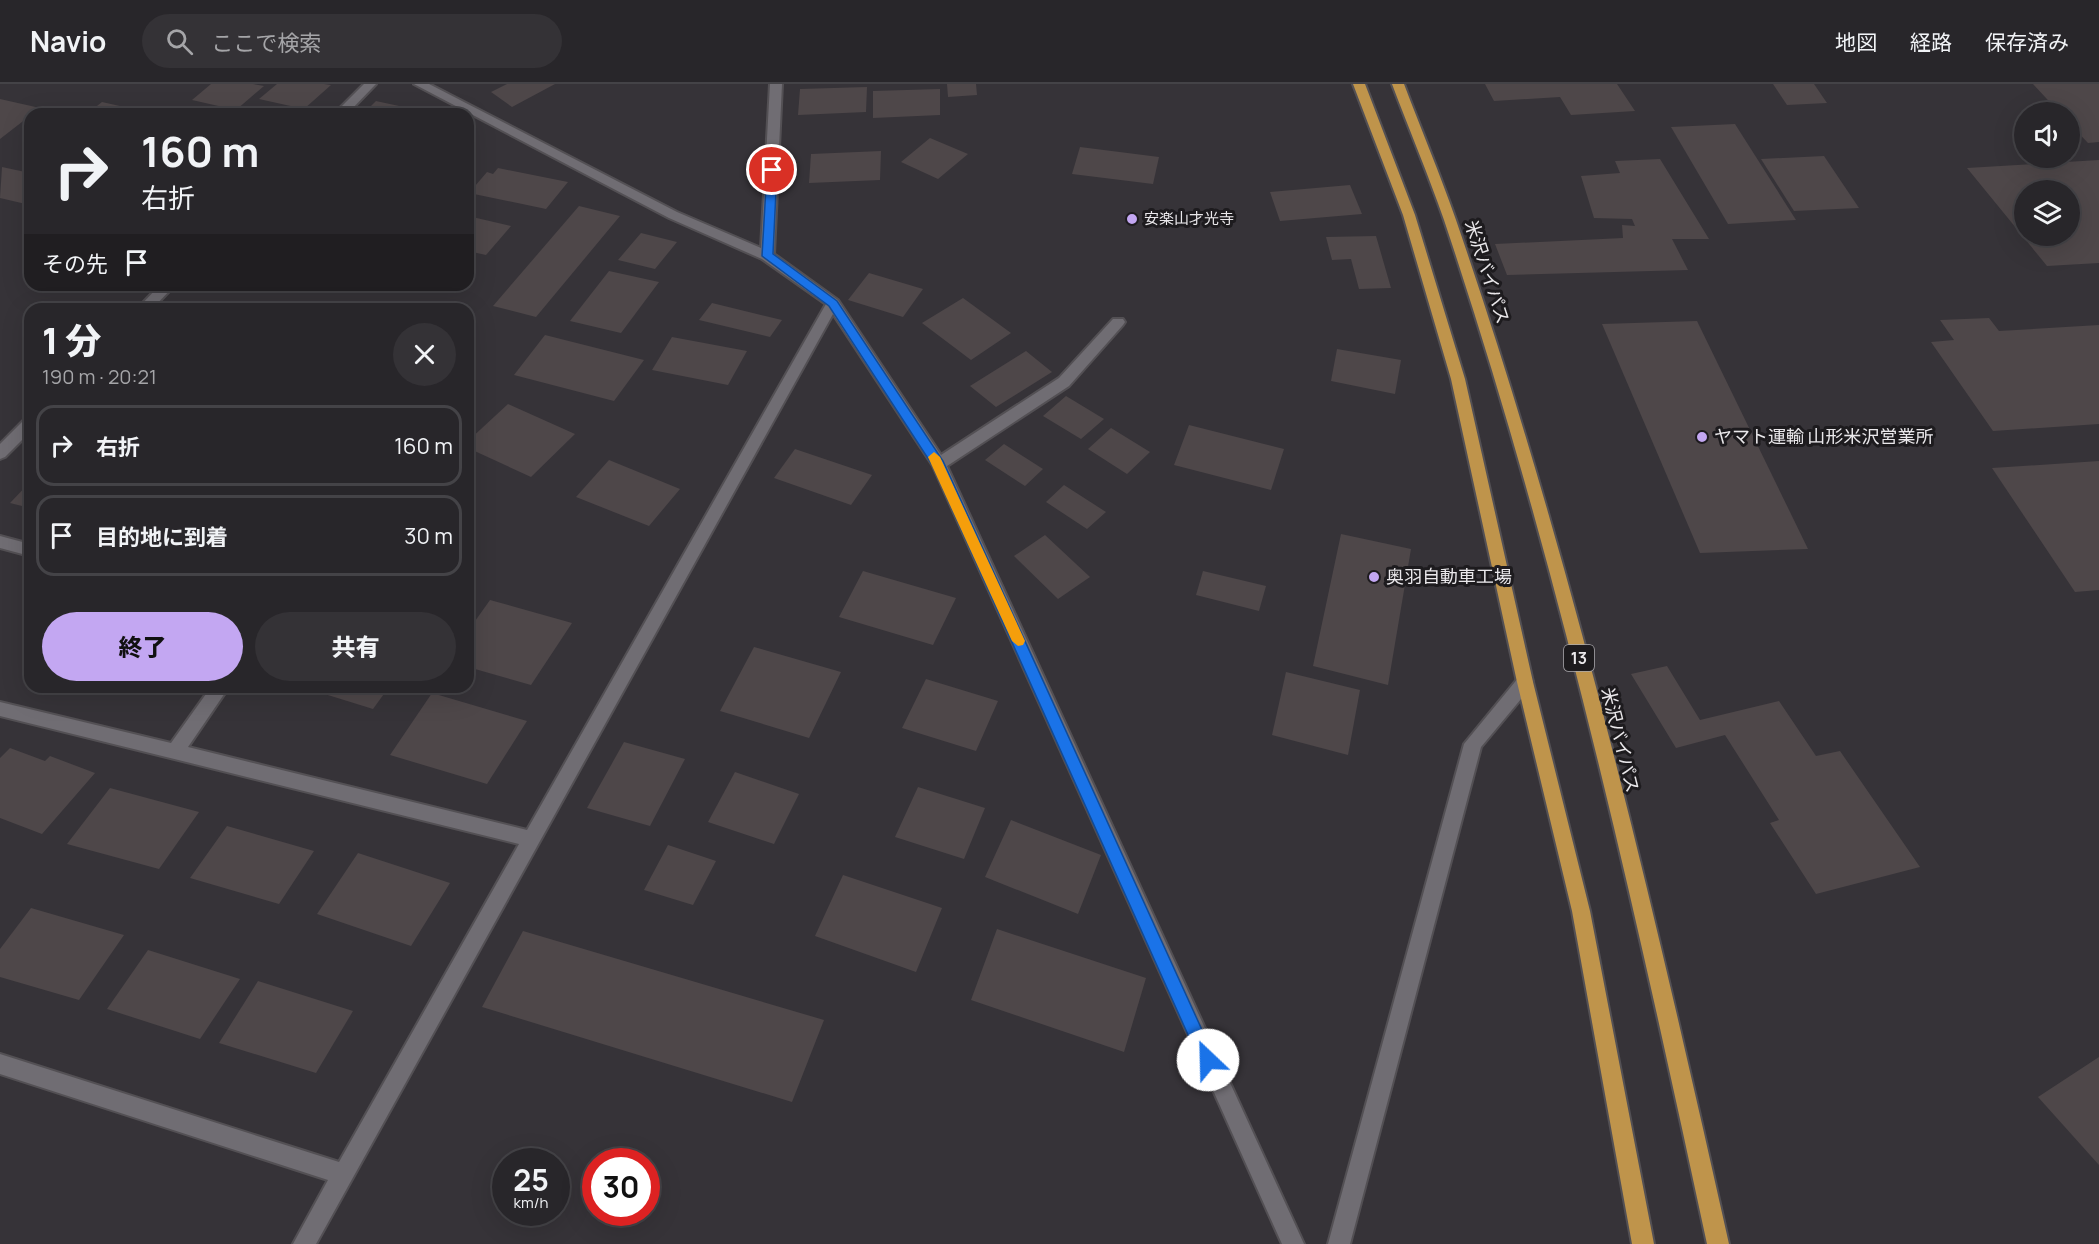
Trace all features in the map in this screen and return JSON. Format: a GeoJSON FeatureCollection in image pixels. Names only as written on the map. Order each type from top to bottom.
{"type":"FeatureCollection","features":[{"type":"Feature","properties":{"kind":"highway"},"geometry":{"type":"LineString","coordinates":[[1359,84],[1409,215],[1458,379],[1525,682],[1581,911],[1643,1244]]}},
{"type":"Feature","properties":{"kind":"highway","name":"米沢バイパス"},"geometry":{"type":"LineString","coordinates":[[1398,84],[1453,228],[1499,371],[1560,582],[1649,930],[1718,1244]]}},
{"type":"Feature","properties":{"kind":"street"},"geometry":{"type":"LineString","coordinates":[[345,108],[369,84]]}},
{"type":"Feature","properties":{"kind":"street"},"geometry":{"type":"LineString","coordinates":[[420,84],[468,108]]}},
{"type":"Feature","properties":{"kind":"street"},"geometry":{"type":"LineString","coordinates":[[767,256],[776,84]]}},
{"type":"Feature","properties":{"kind":"street"},"geometry":{"type":"LineString","coordinates":[[474,111],[673,216],[767,256],[833,303],[939,464],[1293,1244]]}},
{"type":"Feature","properties":{"kind":"street"},"geometry":{"type":"LineString","coordinates":[[150,303],[162,291]]}},
{"type":"Feature","properties":{"kind":"street"},"geometry":{"type":"LineString","coordinates":[[304,1244],[833,303]]}},
{"type":"Feature","properties":{"kind":"street"},"geometry":{"type":"LineString","coordinates":[[939,464],[1064,382],[1118,322]]}},
{"type":"Feature","properties":{"kind":"street"},"geometry":{"type":"LineString","coordinates":[[0,453],[24,429]]}},
{"type":"Feature","properties":{"kind":"street"},"geometry":{"type":"LineString","coordinates":[[0,542],[24,548]]}},
{"type":"Feature","properties":{"kind":"street"},"geometry":{"type":"LineString","coordinates":[[1339,1244],[1473,744],[1525,682]]}},
{"type":"Feature","properties":{"kind":"street"},"geometry":{"type":"LineString","coordinates":[[175,752],[217,693]]}},
{"type":"Feature","properties":{"kind":"street"},"geometry":{"type":"LineString","coordinates":[[0,709],[532,839]]}},
{"type":"Feature","properties":{"kind":"street"},"geometry":{"type":"LineString","coordinates":[[0,1064],[344,1174]]}},
{"type":"Feature","properties":{"kind":"building"},"geometry":{"type":"Polygon","coordinates":[[[211,84],[264,86],[238,108],[227,108],[192,100],[211,84]]]}},
{"type":"Feature","properties":{"kind":"building"},"geometry":{"type":"Polygon","coordinates":[[[277,84],[331,85],[305,108],[259,99],[277,84]]]}},
{"type":"Feature","properties":{"kind":"building"},"geometry":{"type":"Polygon","coordinates":[[[507,84],[555,84],[512,107],[491,92],[507,84]]]}},
{"type":"Feature","properties":{"kind":"building"},"geometry":{"type":"Polygon","coordinates":[[[947,84],[976,84],[977,95],[948,97],[947,84]]]}},
{"type":"Feature","properties":{"kind":"building"},"geometry":{"type":"Polygon","coordinates":[[[1485,84],[1617,84],[1635,111],[1571,115],[1560,97],[1494,101],[1485,84]]]}},
{"type":"Feature","properties":{"kind":"building"},"geometry":{"type":"Polygon","coordinates":[[[1773,84],[1814,84],[1827,103],[1787,105],[1773,84]]]}},
{"type":"Feature","properties":{"kind":"building"},"geometry":{"type":"Polygon","coordinates":[[[2033,84],[2099,84],[2099,142],[2088,143],[2080,135],[2080,102],[2050,102],[2033,84]]]}},
{"type":"Feature","properties":{"kind":"building"},"geometry":{"type":"Polygon","coordinates":[[[867,87],[866,112],[798,115],[800,89],[867,87]]]}},
{"type":"Feature","properties":{"kind":"building"},"geometry":{"type":"Polygon","coordinates":[[[940,89],[940,115],[873,118],[873,91],[940,89]]]}},
{"type":"Feature","properties":{"kind":"building"},"geometry":{"type":"Polygon","coordinates":[[[0,99],[40,108],[24,108],[24,120],[0,139],[0,99]]]}},
{"type":"Feature","properties":{"kind":"building"},"geometry":{"type":"Polygon","coordinates":[[[376,101],[408,108],[369,108],[376,101]]]}},
{"type":"Feature","properties":{"kind":"building"},"geometry":{"type":"Polygon","coordinates":[[[102,102],[129,108],[94,108],[102,102]]]}},
{"type":"Feature","properties":{"kind":"building"},"geometry":{"type":"Polygon","coordinates":[[[1735,124],[1796,220],[1728,224],[1671,127],[1735,124]]]}},
{"type":"Feature","properties":{"kind":"building"},"geometry":{"type":"Polygon","coordinates":[[[930,138],[968,154],[938,179],[901,162],[930,138]]]}},
{"type":"Feature","properties":{"kind":"building"},"geometry":{"type":"Polygon","coordinates":[[[1080,147],[1159,157],[1153,184],[1072,174],[1080,147]]]}},
{"type":"Feature","properties":{"kind":"building"},"geometry":{"type":"Polygon","coordinates":[[[881,151],[880,180],[809,183],[811,154],[881,151]]]}},
{"type":"Feature","properties":{"kind":"building"},"geometry":{"type":"Polygon","coordinates":[[[1824,156],[1859,208],[1794,211],[1761,159],[1824,156]]]}},
{"type":"Feature","properties":{"kind":"building"},"geometry":{"type":"Polygon","coordinates":[[[1660,159],[1709,239],[1672,239],[1688,270],[1507,275],[1495,244],[1623,238],[1622,225],[1635,226],[1632,219],[1594,218],[1581,176],[1620,173],[1615,161],[1660,159]]]}},
{"type":"Feature","properties":{"kind":"building"},"geometry":{"type":"Polygon","coordinates":[[[2099,160],[2099,263],[2047,266],[2031,246],[2080,246],[2080,180],[2014,180],[2014,226],[1967,168],[2014,165],[2014,168],[2080,168],[2080,161],[2099,160]]]}},
{"type":"Feature","properties":{"kind":"building"},"geometry":{"type":"Polygon","coordinates":[[[2,167],[24,172],[24,204],[0,198],[2,167]]]}},
{"type":"Feature","properties":{"kind":"building"},"geometry":{"type":"Polygon","coordinates":[[[498,168],[568,182],[546,209],[474,194],[474,187],[487,172],[493,174],[498,168]]]}},
{"type":"Feature","properties":{"kind":"building"},"geometry":{"type":"Polygon","coordinates":[[[1350,185],[1362,214],[1280,221],[1270,192],[1350,185]]]}},
{"type":"Feature","properties":{"kind":"building"},"geometry":{"type":"Polygon","coordinates":[[[579,206],[620,216],[536,317],[493,306],[579,206]]]}},
{"type":"Feature","properties":{"kind":"building"},"geometry":{"type":"Polygon","coordinates":[[[474,217],[511,226],[486,255],[474,252],[474,217]]]}},
{"type":"Feature","properties":{"kind":"building"},"geometry":{"type":"Polygon","coordinates":[[[641,233],[677,242],[655,269],[618,260],[641,233]]]}},
{"type":"Feature","properties":{"kind":"building"},"geometry":{"type":"Polygon","coordinates":[[[1376,236],[1391,288],[1359,289],[1351,259],[1332,260],[1326,237],[1376,236]]]}},
{"type":"Feature","properties":{"kind":"building"},"geometry":{"type":"Polygon","coordinates":[[[609,271],[659,282],[621,333],[570,321],[609,271]]]}},
{"type":"Feature","properties":{"kind":"building"},"geometry":{"type":"Polygon","coordinates":[[[869,273],[923,289],[903,317],[848,300],[869,273]]]}},
{"type":"Feature","properties":{"kind":"building"},"geometry":{"type":"Polygon","coordinates":[[[963,298],[1011,333],[971,360],[922,323],[963,298]]]}},
{"type":"Feature","properties":{"kind":"building"},"geometry":{"type":"Polygon","coordinates":[[[712,303],[782,320],[770,337],[699,320],[712,303]]]}},
{"type":"Feature","properties":{"kind":"building"},"geometry":{"type":"Polygon","coordinates":[[[1989,318],[1999,331],[2099,325],[2099,424],[1993,431],[1931,342],[1954,340],[1940,320],[1989,318]]]}},
{"type":"Feature","properties":{"kind":"building","name":"ヤマト運輸 山形米沢営業所"},"geometry":{"type":"Polygon","coordinates":[[[1697,321],[1808,549],[1700,553],[1602,324],[1697,321]]]}},
{"type":"Feature","properties":{"kind":"building"},"geometry":{"type":"Polygon","coordinates":[[[545,335],[644,360],[614,401],[514,375],[545,335]]]}},
{"type":"Feature","properties":{"kind":"building"},"geometry":{"type":"Polygon","coordinates":[[[672,337],[747,351],[728,385],[652,370],[672,337]]]}},
{"type":"Feature","properties":{"kind":"building"},"geometry":{"type":"Polygon","coordinates":[[[1337,349],[1401,360],[1395,394],[1331,381],[1337,349]]]}},
{"type":"Feature","properties":{"kind":"building"},"geometry":{"type":"Polygon","coordinates":[[[1026,351],[1052,372],[996,407],[970,386],[1026,351]]]}},
{"type":"Feature","properties":{"kind":"building"},"geometry":{"type":"Polygon","coordinates":[[[1066,396],[1104,419],[1081,439],[1043,416],[1066,396]]]}},
{"type":"Feature","properties":{"kind":"building"},"geometry":{"type":"Polygon","coordinates":[[[508,404],[575,434],[531,477],[474,451],[474,435],[508,404]]]}},
{"type":"Feature","properties":{"kind":"building"},"geometry":{"type":"Polygon","coordinates":[[[1189,425],[1284,449],[1271,490],[1174,465],[1189,425]]]}},
{"type":"Feature","properties":{"kind":"building"},"geometry":{"type":"Polygon","coordinates":[[[1111,428],[1150,452],[1127,474],[1088,449],[1111,428]]]}},
{"type":"Feature","properties":{"kind":"building"},"geometry":{"type":"Polygon","coordinates":[[[1004,444],[1043,469],[1025,486],[985,460],[1004,444]]]}},
{"type":"Feature","properties":{"kind":"building"},"geometry":{"type":"Polygon","coordinates":[[[795,449],[872,475],[851,505],[774,478],[795,449]]]}},
{"type":"Feature","properties":{"kind":"building"},"geometry":{"type":"Polygon","coordinates":[[[609,460],[680,489],[649,526],[576,497],[609,460]]]}},
{"type":"Feature","properties":{"kind":"building"},"geometry":{"type":"Polygon","coordinates":[[[2099,461],[2099,590],[2075,592],[1992,468],[2099,461]]]}},
{"type":"Feature","properties":{"kind":"building"},"geometry":{"type":"Polygon","coordinates":[[[1064,485],[1106,512],[1087,529],[1046,502],[1064,485]]]}},
{"type":"Feature","properties":{"kind":"building"},"geometry":{"type":"Polygon","coordinates":[[[24,488],[24,506],[10,503],[24,488]]]}},
{"type":"Feature","properties":{"kind":"building"},"geometry":{"type":"Polygon","coordinates":[[[1341,534],[1411,549],[1388,685],[1313,666],[1341,534]]]}},
{"type":"Feature","properties":{"kind":"building"},"geometry":{"type":"Polygon","coordinates":[[[1045,535],[1090,577],[1058,599],[1014,556],[1045,535]]]}},
{"type":"Feature","properties":{"kind":"building"},"geometry":{"type":"Polygon","coordinates":[[[863,571],[956,598],[933,645],[839,617],[863,571]]]}},
{"type":"Feature","properties":{"kind":"building"},"geometry":{"type":"Polygon","coordinates":[[[1203,571],[1266,586],[1259,611],[1196,595],[1203,571]]]}},
{"type":"Feature","properties":{"kind":"building"},"geometry":{"type":"Polygon","coordinates":[[[490,600],[572,623],[531,685],[474,669],[474,623],[490,600]]]}},
{"type":"Feature","properties":{"kind":"building"},"geometry":{"type":"Polygon","coordinates":[[[754,647],[841,672],[809,738],[720,711],[754,647]]]}},
{"type":"Feature","properties":{"kind":"building"},"geometry":{"type":"Polygon","coordinates":[[[1667,666],[1700,720],[1779,701],[1816,756],[1840,751],[1920,867],[1816,894],[1770,823],[1779,820],[1725,735],[1676,748],[1631,674],[1667,666]]]}},
{"type":"Feature","properties":{"kind":"building"},"geometry":{"type":"Polygon","coordinates":[[[1286,672],[1360,690],[1348,755],[1272,735],[1286,672]]]}},
{"type":"Feature","properties":{"kind":"building"},"geometry":{"type":"Polygon","coordinates":[[[926,679],[998,701],[976,751],[902,728],[926,679]]]}},
{"type":"Feature","properties":{"kind":"building"},"geometry":{"type":"Polygon","coordinates":[[[321,693],[385,693],[373,709],[321,693]]]}},
{"type":"Feature","properties":{"kind":"building"},"geometry":{"type":"Polygon","coordinates":[[[432,693],[527,721],[487,784],[390,755],[432,693]]]}},
{"type":"Feature","properties":{"kind":"building"},"geometry":{"type":"Polygon","coordinates":[[[624,742],[685,759],[650,826],[587,808],[624,742]]]}},
{"type":"Feature","properties":{"kind":"building"},"geometry":{"type":"Polygon","coordinates":[[[10,748],[45,761],[50,756],[95,773],[42,834],[0,818],[0,758],[10,748]]]}},
{"type":"Feature","properties":{"kind":"building"},"geometry":{"type":"Polygon","coordinates":[[[735,772],[799,794],[774,844],[708,822],[735,772]]]}},
{"type":"Feature","properties":{"kind":"building"},"geometry":{"type":"Polygon","coordinates":[[[918,787],[985,808],[964,859],[895,837],[918,787]]]}},
{"type":"Feature","properties":{"kind":"building"},"geometry":{"type":"Polygon","coordinates":[[[110,788],[199,812],[159,869],[67,844],[110,788]]]}},
{"type":"Feature","properties":{"kind":"building"},"geometry":{"type":"Polygon","coordinates":[[[1011,820],[1101,855],[1078,914],[985,877],[1011,820]]]}},
{"type":"Feature","properties":{"kind":"building"},"geometry":{"type":"Polygon","coordinates":[[[227,826],[314,851],[279,904],[190,878],[227,826]]]}},
{"type":"Feature","properties":{"kind":"building"},"geometry":{"type":"Polygon","coordinates":[[[668,845],[716,861],[693,905],[644,890],[668,845]]]}},
{"type":"Feature","properties":{"kind":"building"},"geometry":{"type":"Polygon","coordinates":[[[358,853],[450,883],[411,946],[317,914],[358,853]]]}},
{"type":"Feature","properties":{"kind":"building"},"geometry":{"type":"Polygon","coordinates":[[[843,875],[942,908],[916,972],[815,936],[843,875]]]}},
{"type":"Feature","properties":{"kind":"building"},"geometry":{"type":"Polygon","coordinates":[[[31,908],[124,935],[79,1000],[0,977],[0,949],[31,908]]]}},
{"type":"Feature","properties":{"kind":"building"},"geometry":{"type":"Polygon","coordinates":[[[997,929],[1146,978],[1124,1052],[971,1000],[997,929]]]}},
{"type":"Feature","properties":{"kind":"building"},"geometry":{"type":"Polygon","coordinates":[[[523,931],[824,1020],[792,1102],[482,1007],[523,931]]]}},
{"type":"Feature","properties":{"kind":"building"},"geometry":{"type":"Polygon","coordinates":[[[148,950],[240,979],[200,1039],[107,1009],[148,950]]]}},
{"type":"Feature","properties":{"kind":"building"},"geometry":{"type":"Polygon","coordinates":[[[258,981],[353,1011],[316,1073],[219,1043],[258,981]]]}},
{"type":"Feature","properties":{"kind":"building"},"geometry":{"type":"Polygon","coordinates":[[[2099,1057],[2099,1165],[2038,1097],[2099,1057]]]}},
{"type":"Feature","properties":{"kind":"slow traffic"},"geometry":{"type":"LineString","coordinates":[[934,457],[1018,641]]}},
{"type":"Feature","properties":{"kind":"place","name":"安楽山才光寺"},"geometry":{"type":"Point","coordinates":[1132,219]}},
{"type":"Feature","properties":{"kind":"place","name":"ヤマト運輸 山形米沢営業所"},"geometry":{"type":"Point","coordinates":[1702,437]}},
{"type":"Feature","properties":{"kind":"place","name":"奥羽自動車工場"},"geometry":{"type":"Point","coordinates":[1374,577]}},
{"type":"Feature","properties":{"kind":"route"},"geometry":{"type":"LineString","coordinates":[[772,170],[767,256],[833,303],[939,464],[1208,1060]]}}]}
